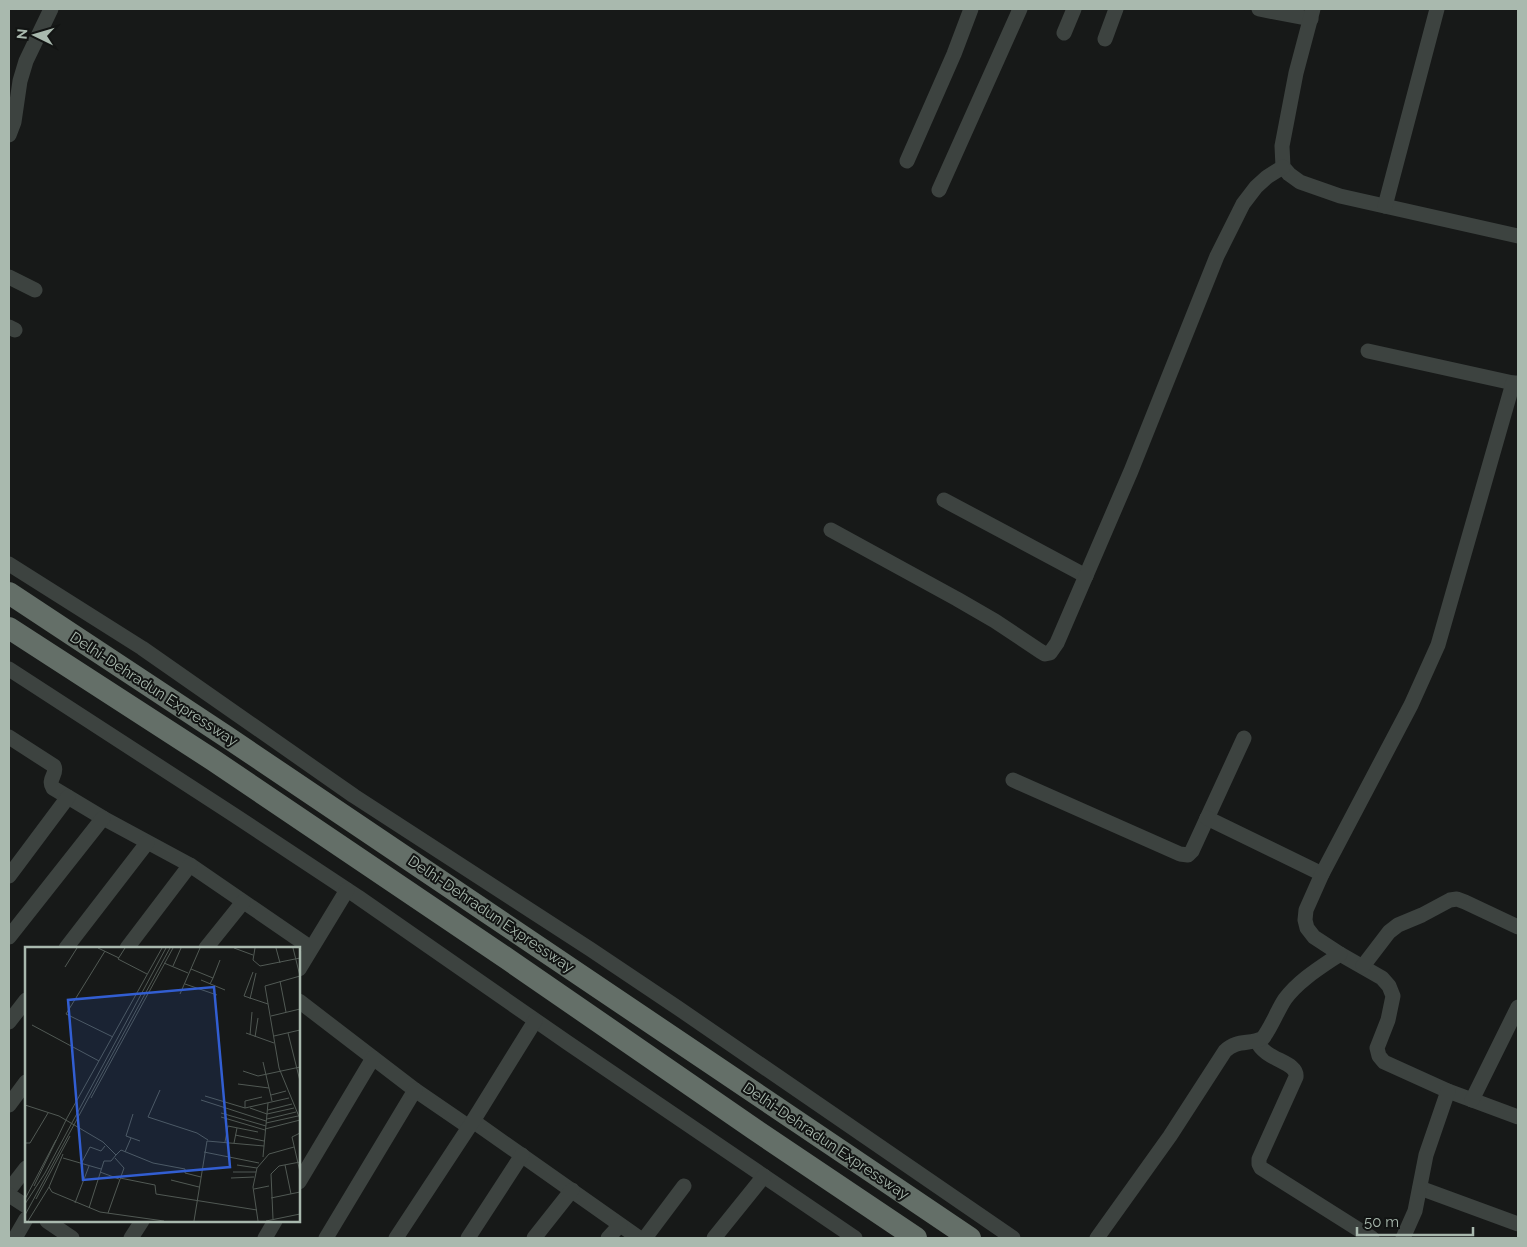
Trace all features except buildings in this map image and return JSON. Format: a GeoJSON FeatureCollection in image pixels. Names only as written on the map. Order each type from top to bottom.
{"type":"FeatureCollection","features":[{"type":"Feature","properties":{"kind":"highway","name":"Delhi-Dehradun Expressway"},"geometry":{"type":"LineString","coordinates":[[9,593],[252,754],[970,1238]]}},
{"type":"Feature","properties":{"kind":"highway","name":"Delhi-Dehradun Expressway"},"geometry":{"type":"LineString","coordinates":[[9,628],[214,760],[916,1238]]}},
{"type":"Feature","properties":{"kind":"street"},"geometry":{"type":"LineString","coordinates":[[9,135],[14,122],[20,81],[26,61],[51,9]]}},
{"type":"Feature","properties":{"kind":"street"},"geometry":{"type":"LineString","coordinates":[[907,160],[954,54],[971,9]]}},
{"type":"Feature","properties":{"kind":"street"},"geometry":{"type":"LineString","coordinates":[[940,190],[1020,9]]}},
{"type":"Feature","properties":{"kind":"street"},"geometry":{"type":"LineString","coordinates":[[1064,32],[1074,9]]}},
{"type":"Feature","properties":{"kind":"street"},"geometry":{"type":"LineString","coordinates":[[1104,39],[1116,9]]}},
{"type":"Feature","properties":{"kind":"street"},"geometry":{"type":"LineString","coordinates":[[1259,9],[1312,14],[1296,73],[1284,132],[1282,146],[1284,167],[1289,174],[1300,182],[1340,196],[1518,236]]}},
{"type":"Feature","properties":{"kind":"street"},"geometry":{"type":"LineString","coordinates":[[1385,206],[1437,9]]}},
{"type":"Feature","properties":{"kind":"street"},"geometry":{"type":"LineString","coordinates":[[831,530],[958,599],[1045,654],[1050,653],[1057,643],[1131,471],[1216,256],[1243,204],[1256,187],[1267,177],[1284,167]]}},
{"type":"Feature","properties":{"kind":"street"},"geometry":{"type":"LineString","coordinates":[[9,276],[35,290]]}},
{"type":"Feature","properties":{"kind":"street"},"geometry":{"type":"LineString","coordinates":[[1368,351],[1516,383],[1438,646],[1411,705],[1322,874],[1306,910],[1305,920],[1307,928],[1314,937],[1382,978],[1389,986],[1393,996],[1388,1020],[1377,1048],[1378,1056],[1384,1062],[1448,1091],[1518,1117]]}},
{"type":"Feature","properties":{"kind":"street"},"geometry":{"type":"LineString","coordinates":[[944,500],[1086,576]]}},
{"type":"Feature","properties":{"kind":"street"},"geometry":{"type":"LineString","coordinates":[[9,564],[142,648],[354,796],[678,1008],[1013,1238]]}},
{"type":"Feature","properties":{"kind":"street"},"geometry":{"type":"LineString","coordinates":[[9,669],[347,890],[535,1021],[855,1238]]}},
{"type":"Feature","properties":{"kind":"street"},"geometry":{"type":"LineString","coordinates":[[9,737],[54,766],[56,771],[51,780],[53,788],[147,843],[190,865],[311,948]]}},
{"type":"Feature","properties":{"kind":"street"},"geometry":{"type":"LineString","coordinates":[[1013,780],[1184,855],[1188,855],[1192,851],[1244,738]]}},
{"type":"Feature","properties":{"kind":"street"},"geometry":{"type":"LineString","coordinates":[[9,876],[68,797]]}},
{"type":"Feature","properties":{"kind":"street"},"geometry":{"type":"LineString","coordinates":[[9,937],[103,818]]}},
{"type":"Feature","properties":{"kind":"street"},"geometry":{"type":"LineString","coordinates":[[1207,818],[1322,874]]}},
{"type":"Feature","properties":{"kind":"street"},"geometry":{"type":"LineString","coordinates":[[67,947],[147,843]]}},
{"type":"Feature","properties":{"kind":"street"},"geometry":{"type":"LineString","coordinates":[[128,947],[190,865]]}},
{"type":"Feature","properties":{"kind":"street"},"geometry":{"type":"LineString","coordinates":[[300,967],[347,890]]}},
{"type":"Feature","properties":{"kind":"street"},"geometry":{"type":"LineString","coordinates":[[1363,966],[1389,932],[1398,925],[1450,900],[1457,899],[1465,902],[1518,928]]}},
{"type":"Feature","properties":{"kind":"street"},"geometry":{"type":"LineString","coordinates":[[207,947],[243,902]]}},
{"type":"Feature","properties":{"kind":"street"},"geometry":{"type":"LineString","coordinates":[[1098,1238],[1164,1144],[1225,1051],[1236,1043],[1257,1041],[1263,1038],[1284,1000],[1320,967],[1340,954]]}},
{"type":"Feature","properties":{"kind":"street"},"geometry":{"type":"LineString","coordinates":[[9,1022],[25,1001]]}},
{"type":"Feature","properties":{"kind":"street"},"geometry":{"type":"LineString","coordinates":[[300,1002],[415,1090],[522,1156],[639,1238]]}},
{"type":"Feature","properties":{"kind":"street"},"geometry":{"type":"LineString","coordinates":[[1472,1100],[1518,1007]]}},
{"type":"Feature","properties":{"kind":"street"},"geometry":{"type":"LineString","coordinates":[[396,1238],[471,1124],[535,1021]]}},
{"type":"Feature","properties":{"kind":"street"},"geometry":{"type":"LineString","coordinates":[[1257,1041],[1260,1048],[1266,1054],[1291,1066],[1297,1073],[1259,1159],[1261,1168],[1372,1238]]}},
{"type":"Feature","properties":{"kind":"street"},"geometry":{"type":"LineString","coordinates":[[300,1180],[374,1058]]}},
{"type":"Feature","properties":{"kind":"street"},"geometry":{"type":"LineString","coordinates":[[9,1106],[25,1083]]}},
{"type":"Feature","properties":{"kind":"street"},"geometry":{"type":"LineString","coordinates":[[326,1238],[415,1090]]}},
{"type":"Feature","properties":{"kind":"street"},"geometry":{"type":"LineString","coordinates":[[1403,1238],[1415,1211],[1426,1155],[1448,1091]]}},
{"type":"Feature","properties":{"kind":"street"},"geometry":{"type":"LineString","coordinates":[[468,1238],[522,1156]]}},
{"type":"Feature","properties":{"kind":"street"},"geometry":{"type":"LineString","coordinates":[[9,1190],[25,1169]]}},
{"type":"Feature","properties":{"kind":"street"},"geometry":{"type":"LineString","coordinates":[[714,1238],[764,1176]]}},
{"type":"Feature","properties":{"kind":"street"},"geometry":{"type":"LineString","coordinates":[[646,1238],[684,1186]]}},
{"type":"Feature","properties":{"kind":"street"},"geometry":{"type":"LineString","coordinates":[[1420,1188],[1518,1224]]}},
{"type":"Feature","properties":{"kind":"street"},"geometry":{"type":"LineString","coordinates":[[534,1238],[572,1190]]}},
{"type":"Feature","properties":{"kind":"street"},"geometry":{"type":"LineString","coordinates":[[9,1195],[25,1205]]}},
{"type":"Feature","properties":{"kind":"street"},"geometry":{"type":"LineString","coordinates":[[14,1238],[25,1221]]}},
{"type":"Feature","properties":{"kind":"street"},"geometry":{"type":"LineString","coordinates":[[48,1222],[70,1238]]}},
{"type":"Feature","properties":{"kind":"street"},"geometry":{"type":"LineString","coordinates":[[131,1238],[141,1222]]}},
{"type":"Feature","properties":{"kind":"street"},"geometry":{"type":"LineString","coordinates":[[265,1238],[274,1222]]}},
{"type":"Feature","properties":{"kind":"street"},"geometry":{"type":"LineString","coordinates":[[608,1238],[620,1225]]}}]}
